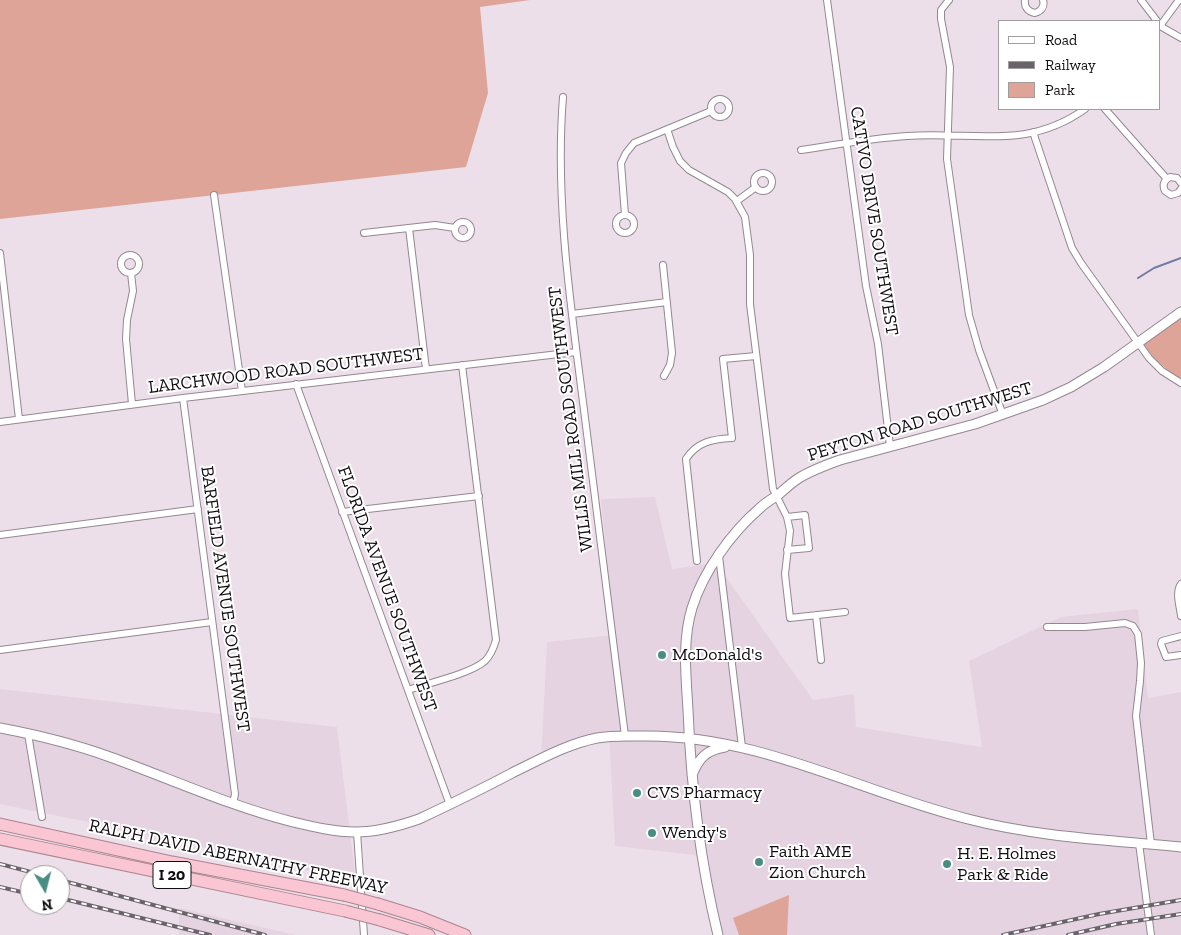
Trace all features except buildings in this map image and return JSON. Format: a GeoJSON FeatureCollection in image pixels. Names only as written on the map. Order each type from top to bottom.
{"type":"FeatureCollection","features":[{"type":"Feature","properties":{"kind":"highway","name":"RALPH DAVID ABERNATHY FREEWAY"},"geometry":{"type":"LineString","coordinates":[[0,824],[172,862],[344,894],[420,917],[465,935]]}},
{"type":"Feature","properties":{"kind":"highway","name":"RALPH DAVID ABERNATHY FREEWAY"},"geometry":{"type":"LineString","coordinates":[[0,839],[345,911],[429,935]]}},
{"type":"Feature","properties":{"kind":"main road","name":"PEYTON ROAD SOUTHWEST"},"geometry":{"type":"LineString","coordinates":[[718,935],[712,912],[697,826],[689,738],[685,655],[688,624],[698,592],[705,576],[719,556],[746,522],[760,508],[798,478],[819,467],[1003,415],[1043,400],[1071,387],[1104,367],[1181,312]]}},
{"type":"Feature","properties":{"kind":"main road"},"geometry":{"type":"LineString","coordinates":[[0,728],[108,756],[233,804],[272,817],[317,828],[357,832],[401,826],[450,805],[534,762],[574,745],[598,738],[659,736],[689,738],[739,747],[788,760],[922,806],[970,820],[1032,832],[1181,847]]}},
{"type":"Feature","properties":{"kind":"main road"},"geometry":{"type":"LineString","coordinates":[[692,777],[698,762],[704,754],[714,749],[739,747]]}},
{"type":"Feature","properties":{"kind":"street","name":"CATIVO DRIVE SOUTHWEST"},"geometry":{"type":"LineString","coordinates":[[827,0],[866,286],[878,344],[890,446]]}},
{"type":"Feature","properties":{"kind":"street"},"geometry":{"type":"LineString","coordinates":[[949,0],[942,10],[941,19],[950,67],[948,159],[969,315],[979,350],[1003,415]]}},
{"type":"Feature","properties":{"kind":"street"},"geometry":{"type":"LineString","coordinates":[[1026,0],[1025,4],[1028,10],[1035,13],[1042,10],[1043,0]]}},
{"type":"Feature","properties":{"kind":"street"},"geometry":{"type":"LineString","coordinates":[[1141,0],[1156,20]]}},
{"type":"Feature","properties":{"kind":"street"},"geometry":{"type":"LineString","coordinates":[[1161,25],[1179,0]]}},
{"type":"Feature","properties":{"kind":"street"},"geometry":{"type":"LineString","coordinates":[[1161,27],[1181,38]]}},
{"type":"Feature","properties":{"kind":"street","name":"WILLIS MILL ROAD SOUTHWEST"},"geometry":{"type":"LineString","coordinates":[[563,97],[560,171],[572,314],[625,736]]}},
{"type":"Feature","properties":{"kind":"street"},"geometry":{"type":"LineString","coordinates":[[801,150],[908,136],[998,138],[1034,132],[1067,120],[1084,110]]}},
{"type":"Feature","properties":{"kind":"street"},"geometry":{"type":"LineString","coordinates":[[1106,110],[1167,178]]}},
{"type":"Feature","properties":{"kind":"street"},"geometry":{"type":"LineString","coordinates":[[625,215],[621,175],[622,163],[634,143],[712,111]]}},
{"type":"Feature","properties":{"kind":"street"},"geometry":{"type":"LineString","coordinates":[[667,129],[680,161],[689,170],[723,188],[736,201],[744,217],[750,255],[750,304],[774,489],[787,517],[790,531],[784,574],[790,618],[845,612]]}},
{"type":"Feature","properties":{"kind":"street"},"geometry":{"type":"LineString","coordinates":[[1034,132],[1065,232],[1072,248],[1149,358],[1162,371],[1181,383]]}},
{"type":"Feature","properties":{"kind":"street"},"geometry":{"type":"LineString","coordinates":[[1181,182],[1174,177],[1167,178],[1164,181],[1164,188],[1168,194],[1175,195],[1181,189]]}},
{"type":"Feature","properties":{"kind":"street"},"geometry":{"type":"LineString","coordinates":[[736,201],[756,187]]}},
{"type":"Feature","properties":{"kind":"street"},"geometry":{"type":"LineString","coordinates":[[214,195],[242,391]]}},
{"type":"Feature","properties":{"kind":"street"},"geometry":{"type":"LineString","coordinates":[[364,233],[435,225],[455,228]]}},
{"type":"Feature","properties":{"kind":"street"},"geometry":{"type":"LineString","coordinates":[[409,228],[426,369]]}},
{"type":"Feature","properties":{"kind":"street"},"geometry":{"type":"LineString","coordinates":[[0,253],[19,419]]}},
{"type":"Feature","properties":{"kind":"street"},"geometry":{"type":"LineString","coordinates":[[663,265],[672,353],[670,364],[664,376]]}},
{"type":"Feature","properties":{"kind":"street"},"geometry":{"type":"LineString","coordinates":[[131,273],[132,291],[126,339],[132,404]]}},
{"type":"Feature","properties":{"kind":"street"},"geometry":{"type":"LineString","coordinates":[[572,314],[667,299]]}},
{"type":"Feature","properties":{"kind":"street","name":"LARCHWOOD ROAD SOUTHWEST"},"geometry":{"type":"LineString","coordinates":[[0,422],[296,384],[576,352]]}},
{"type":"Feature","properties":{"kind":"street"},"geometry":{"type":"LineString","coordinates":[[697,561],[686,459],[698,446],[712,440],[732,438],[723,359],[756,356]]}},
{"type":"Feature","properties":{"kind":"street"},"geometry":{"type":"LineString","coordinates":[[408,690],[476,668],[487,660],[494,648],[496,632],[462,365]]}},
{"type":"Feature","properties":{"kind":"street","name":"FLORIDA AVENUE SOUTHWEST"},"geometry":{"type":"LineString","coordinates":[[296,384],[450,805]]}},
{"type":"Feature","properties":{"kind":"street","name":"BARFIELD AVENUE SOUTHWEST"},"geometry":{"type":"LineString","coordinates":[[183,398],[235,794],[233,804]]}},
{"type":"Feature","properties":{"kind":"street"},"geometry":{"type":"LineString","coordinates":[[342,512],[479,496]]}},
{"type":"Feature","properties":{"kind":"street"},"geometry":{"type":"LineString","coordinates":[[0,535],[198,509]]}},
{"type":"Feature","properties":{"kind":"street"},"geometry":{"type":"LineString","coordinates":[[787,517],[805,515],[809,548],[787,550]]}},
{"type":"Feature","properties":{"kind":"street"},"geometry":{"type":"LineString","coordinates":[[719,556],[739,747]]}},
{"type":"Feature","properties":{"kind":"street"},"geometry":{"type":"LineString","coordinates":[[1181,584],[1178,596],[1181,616]]}},
{"type":"Feature","properties":{"kind":"street"},"geometry":{"type":"LineString","coordinates":[[816,615],[821,660]]}},
{"type":"Feature","properties":{"kind":"street"},"geometry":{"type":"LineString","coordinates":[[0,650],[212,622]]}},
{"type":"Feature","properties":{"kind":"street"},"geometry":{"type":"LineString","coordinates":[[1048,627],[1086,627],[1125,623],[1133,626],[1138,634],[1141,664],[1136,716],[1151,844]]}},
{"type":"Feature","properties":{"kind":"street"},"geometry":{"type":"LineString","coordinates":[[1181,636],[1162,641],[1161,644],[1166,657],[1181,655]]}},
{"type":"Feature","properties":{"kind":"street"},"geometry":{"type":"LineString","coordinates":[[28,734],[42,817]]}},
{"type":"Feature","properties":{"kind":"street"},"geometry":{"type":"LineString","coordinates":[[357,832],[364,935]]}},
{"type":"Feature","properties":{"kind":"street"},"geometry":{"type":"LineString","coordinates":[[1139,843],[1151,935]]}},
{"type":"Feature","properties":{"kind":"shaded area"},"geometry":{"type":"Polygon","coordinates":[[[655,497],[672,569],[716,563],[813,700],[854,694],[856,727],[982,747],[969,661],[1061,617],[1138,609],[1148,698],[1181,692],[1181,935],[716,935],[704,856],[615,846],[609,733],[541,760],[547,642],[614,635],[601,499],[655,497]]]}},
{"type":"Feature","properties":{"kind":"shaded area"},"geometry":{"type":"Polygon","coordinates":[[[0,689],[337,727],[356,881],[0,804],[0,689]]]}},
{"type":"Feature","properties":{"kind":"shaded area"},"geometry":{"type":"Polygon","coordinates":[[[179,908],[296,935],[179,935],[179,908]]]}},
{"type":"Feature","properties":{"kind":"green space"},"geometry":{"type":"Polygon","coordinates":[[[0,0],[530,0],[480,7],[488,93],[466,167],[0,219],[0,0]]]}},
{"type":"Feature","properties":{"kind":"green space"},"geometry":{"type":"Polygon","coordinates":[[[1181,312],[1181,381],[1157,361],[1139,341],[1181,312]]]}},
{"type":"Feature","properties":{"kind":"green space"},"geometry":{"type":"Polygon","coordinates":[[[789,895],[787,935],[739,935],[733,918],[789,895]]]}},
{"type":"Feature","properties":{"kind":"waterway"},"geometry":{"type":"LineString","coordinates":[[1138,278],[1154,268],[1181,258]]}},
{"type":"Feature","properties":{"kind":"railway"},"geometry":{"type":"LineString","coordinates":[[0,864],[20,869]]}},
{"type":"Feature","properties":{"kind":"railway"},"geometry":{"type":"LineString","coordinates":[[70,883],[265,935]]}},
{"type":"Feature","properties":{"kind":"railway"},"geometry":{"type":"LineString","coordinates":[[0,887],[20,892]]}},
{"type":"Feature","properties":{"kind":"railway"},"geometry":{"type":"LineString","coordinates":[[70,900],[210,935]]}},
{"type":"Feature","properties":{"kind":"railway"},"geometry":{"type":"LineString","coordinates":[[1003,935],[1099,914],[1181,900]]}},
{"type":"Feature","properties":{"kind":"railway"},"geometry":{"type":"LineString","coordinates":[[1068,935],[1116,924],[1181,914]]}},
{"type":"Feature","properties":{"kind":"place","name":"McDonald's"},"geometry":{"type":"Point","coordinates":[662,655]}},
{"type":"Feature","properties":{"kind":"place","name":"CVS Pharmacy"},"geometry":{"type":"Point","coordinates":[637,793]}},
{"type":"Feature","properties":{"kind":"place","name":"Wendy's"},"geometry":{"type":"Point","coordinates":[652,833]}},
{"type":"Feature","properties":{"kind":"place","name":"Faith AME Zion Church"},"geometry":{"type":"Point","coordinates":[759,862]}},
{"type":"Feature","properties":{"kind":"place","name":"H. E. Holmes Park & Ride"},"geometry":{"type":"Point","coordinates":[947,864]}}]}
